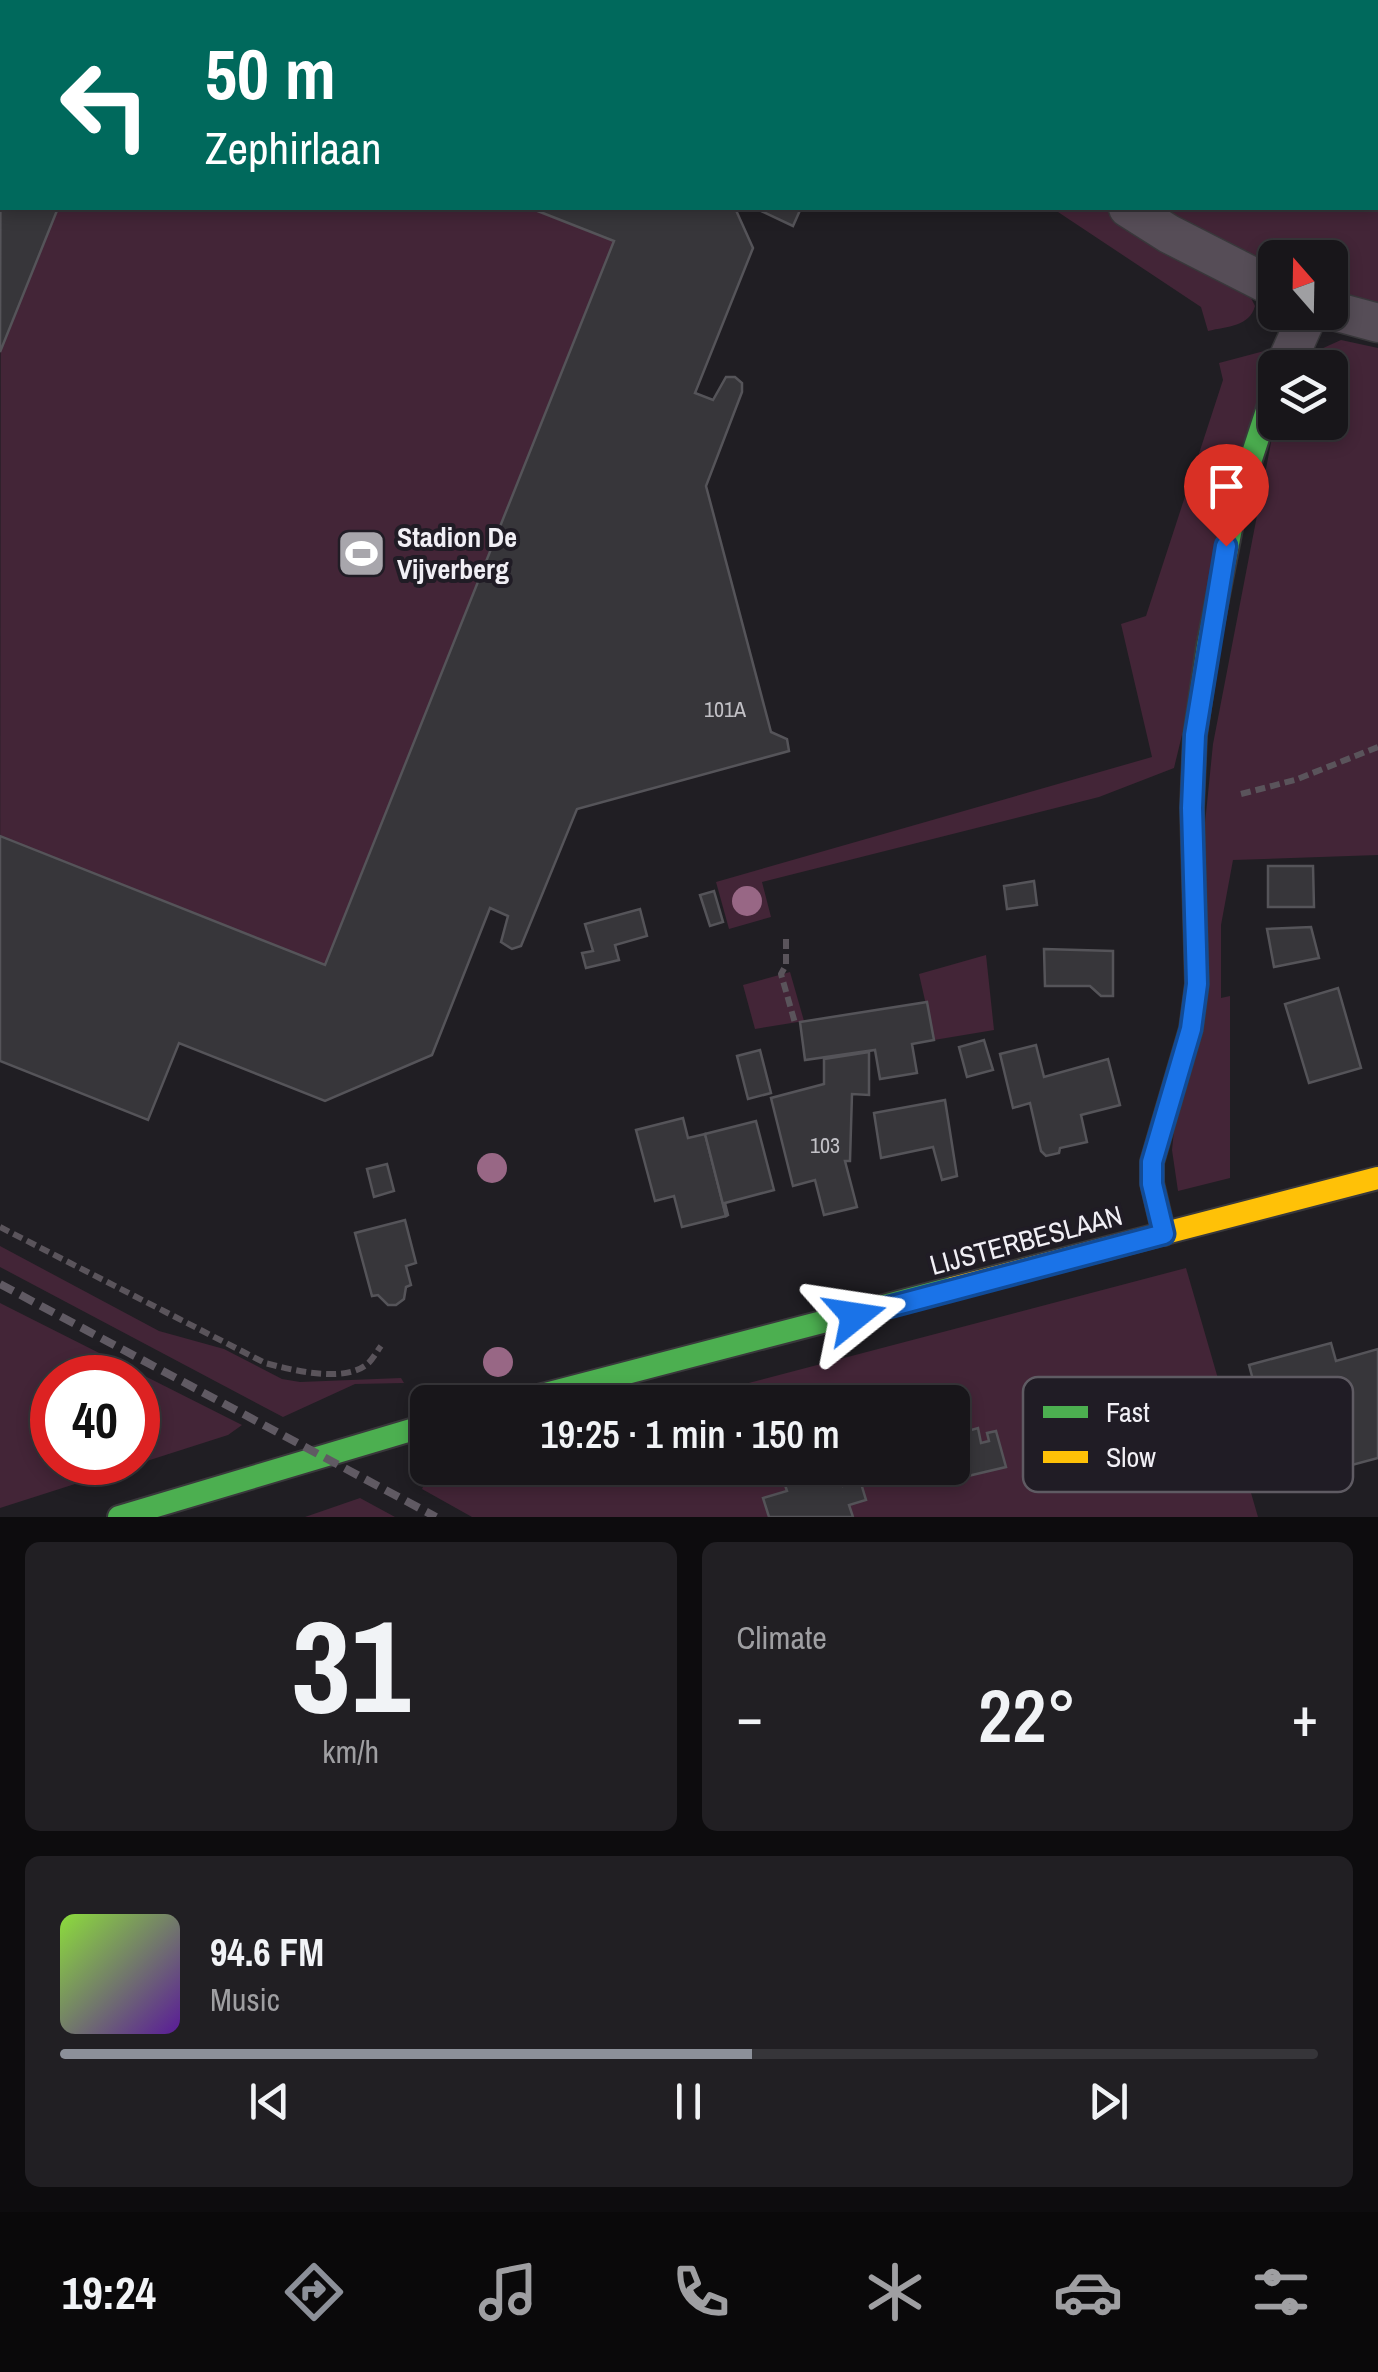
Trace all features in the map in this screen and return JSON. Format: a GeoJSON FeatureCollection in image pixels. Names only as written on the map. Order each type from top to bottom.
{"type":"FeatureCollection","features":[{"type":"Feature","properties":{"kind":"street"},"geometry":{"type":"LineString","coordinates":[[1131,210],[1258,279]]}},
{"type":"Feature","properties":{"kind":"street"},"geometry":{"type":"LineString","coordinates":[[1348,315],[1378,323]]}},
{"type":"Feature","properties":{"kind":"street"},"geometry":{"type":"LineString","coordinates":[[1164,1234],[1152,1184],[1152,1162],[1191,1029],[1197,984],[1192,808],[1195,735],[1218,584],[1235,508],[1258,438]]}},
{"type":"Feature","properties":{"kind":"street","name":"LIJSTERBESLAAN"},"geometry":{"type":"LineString","coordinates":[[581,1385],[1378,1178]]}},
{"type":"Feature","properties":{"kind":"street"},"geometry":{"type":"LineString","coordinates":[[119,1517],[410,1430]]}},
{"type":"Feature","properties":{"kind":"path"},"geometry":{"type":"LineString","coordinates":[[1192,808],[1295,780],[1378,747]]}},
{"type":"Feature","properties":{"kind":"path"},"geometry":{"type":"LineString","coordinates":[[786,940],[786,965],[781,974],[795,1023]]}},
{"type":"Feature","properties":{"kind":"path"},"geometry":{"type":"LineString","coordinates":[[0,1227],[265,1364],[305,1374],[344,1372],[366,1365],[381,1346]]}},
{"type":"Feature","properties":{"kind":"shaded area","name":"Stadion De Vijverberg"},"geometry":{"type":"Polygon","coordinates":[[[1,210],[736,210],[753,248],[695,393],[713,400],[726,377],[735,377],[742,383],[706,486],[770,732],[787,739],[789,751],[577,809],[521,946],[512,949],[501,942],[508,916],[490,909],[432,1055],[325,1101],[179,1043],[148,1120],[0,1061],[1,210]]]}},
{"type":"Feature","properties":{"kind":"shaded area"},"geometry":{"type":"Polygon","coordinates":[[[1055,210],[1109,210],[1251,298],[1255,306],[1248,318],[1237,324],[1208,331],[1201,307],[1055,210]]]}},
{"type":"Feature","properties":{"kind":"shaded area"},"geometry":{"type":"Polygon","coordinates":[[[1154,210],[1378,210],[1378,305],[1348,294],[1348,240],[1258,240],[1258,259],[1154,210]]]}},
{"type":"Feature","properties":{"kind":"shaded area"},"geometry":{"type":"Polygon","coordinates":[[[1341,340],[1378,348],[1378,855],[1233,860],[1221,925],[1221,998],[1230,996],[1230,1178],[1178,1191],[1172,1150],[1213,744],[1272,440],[1348,440],[1348,350],[1321,349],[1341,340]]]}},
{"type":"Feature","properties":{"kind":"shaded area"},"geometry":{"type":"Polygon","coordinates":[[[1258,353],[1258,420],[1174,768],[1099,797],[762,882],[771,917],[729,929],[716,882],[1152,757],[1121,624],[1146,616],[1223,380],[1219,363],[1258,353]]]}},
{"type":"Feature","properties":{"kind":"shaded area"},"geometry":{"type":"Polygon","coordinates":[[[986,955],[994,1030],[934,1040],[919,974],[986,955]]]}},
{"type":"Feature","properties":{"kind":"shaded area"},"geometry":{"type":"Polygon","coordinates":[[[790,972],[804,1021],[755,1029],[743,985],[790,972]]]}},
{"type":"Feature","properties":{"kind":"shaded area"},"geometry":{"type":"Polygon","coordinates":[[[0,1246],[159,1331],[224,1349],[282,1379],[300,1382],[401,1378],[404,1383],[355,1384],[283,1417],[0,1267],[0,1246]]]}},
{"type":"Feature","properties":{"kind":"shaded area"},"geometry":{"type":"Polygon","coordinates":[[[1186,1268],[1218,1377],[1023,1377],[1023,1492],[1251,1492],[1258,1517],[472,1517],[422,1489],[424,1485],[970,1485],[970,1385],[741,1385],[1186,1268]]]}},
{"type":"Feature","properties":{"kind":"shaded area"},"geometry":{"type":"Polygon","coordinates":[[[0,1303],[103,1355],[30,1355],[30,1485],[72,1485],[0,1508],[0,1303]]]}},
{"type":"Feature","properties":{"kind":"shaded area"},"geometry":{"type":"Polygon","coordinates":[[[160,1384],[242,1425],[228,1435],[160,1457],[160,1384]]]}},
{"type":"Feature","properties":{"kind":"shaded area"},"geometry":{"type":"Polygon","coordinates":[[[360,1498],[395,1517],[305,1517],[360,1498]]]}},
{"type":"Feature","properties":{"kind":"building"},"geometry":{"type":"Polygon","coordinates":[[[0,210],[57,210],[0,352],[0,210]]]}},
{"type":"Feature","properties":{"kind":"building"},"geometry":{"type":"Polygon","coordinates":[[[535,210],[736,210],[753,248],[695,393],[713,400],[726,377],[735,377],[742,383],[706,486],[771,732],[787,739],[789,751],[577,809],[521,946],[512,949],[501,942],[508,916],[490,908],[432,1055],[325,1101],[179,1043],[148,1120],[0,1061],[0,836],[325,965],[614,241],[535,210]]]}},
{"type":"Feature","properties":{"kind":"building"},"geometry":{"type":"Polygon","coordinates":[[[759,210],[800,210],[793,226],[759,210]]]}},
{"type":"Feature","properties":{"kind":"building"},"geometry":{"type":"Polygon","coordinates":[[[1268,866],[1313,866],[1314,907],[1268,907],[1268,866]]]}},
{"type":"Feature","properties":{"kind":"building"},"geometry":{"type":"Polygon","coordinates":[[[1034,881],[1037,905],[1007,909],[1004,886],[1034,881]]]}},
{"type":"Feature","properties":{"kind":"building"},"geometry":{"type":"Polygon","coordinates":[[[714,891],[723,922],[710,926],[700,895],[714,891]]]}},
{"type":"Feature","properties":{"kind":"building"},"geometry":{"type":"Polygon","coordinates":[[[640,909],[647,936],[615,945],[619,960],[586,968],[582,953],[593,951],[585,924],[640,909]]]}},
{"type":"Feature","properties":{"kind":"building"},"geometry":{"type":"Polygon","coordinates":[[[1311,927],[1319,958],[1274,967],[1267,929],[1311,927]]]}},
{"type":"Feature","properties":{"kind":"building"},"geometry":{"type":"Polygon","coordinates":[[[1044,949],[1113,951],[1113,996],[1101,996],[1090,986],[1045,986],[1044,949]]]}},
{"type":"Feature","properties":{"kind":"building"},"geometry":{"type":"Polygon","coordinates":[[[1338,988],[1361,1068],[1309,1083],[1285,1004],[1338,988]]]}},
{"type":"Feature","properties":{"kind":"building"},"geometry":{"type":"Polygon","coordinates":[[[927,1002],[934,1040],[912,1044],[917,1073],[880,1079],[875,1050],[805,1060],[800,1022],[927,1002]]]}},
{"type":"Feature","properties":{"kind":"building"},"geometry":{"type":"Polygon","coordinates":[[[984,1040],[993,1070],[967,1077],[959,1047],[984,1040]]]}},
{"type":"Feature","properties":{"kind":"building"},"geometry":{"type":"Polygon","coordinates":[[[1036,1045],[1044,1077],[1108,1059],[1120,1105],[1081,1115],[1087,1142],[1060,1148],[1059,1153],[1046,1156],[1041,1151],[1030,1103],[1013,1108],[1000,1054],[1036,1045]]]}},
{"type":"Feature","properties":{"kind":"building"},"geometry":{"type":"Polygon","coordinates":[[[760,1050],[771,1093],[748,1099],[737,1056],[760,1050]]]}},
{"type":"Feature","properties":{"kind":"building"},"geometry":{"type":"Polygon","coordinates":[[[869,1052],[869,1095],[852,1094],[850,1161],[845,1161],[857,1207],[824,1215],[815,1180],[793,1186],[771,1098],[824,1084],[824,1059],[869,1052]]]}},
{"type":"Feature","properties":{"kind":"building"},"geometry":{"type":"Polygon","coordinates":[[[945,1100],[957,1176],[942,1180],[933,1147],[881,1158],[874,1113],[945,1100]]]}},
{"type":"Feature","properties":{"kind":"building"},"geometry":{"type":"Polygon","coordinates":[[[683,1118],[688,1138],[705,1134],[726,1216],[682,1227],[674,1196],[655,1201],[636,1130],[683,1118]]]}},
{"type":"Feature","properties":{"kind":"building"},"geometry":{"type":"Polygon","coordinates":[[[756,1121],[774,1190],[725,1203],[726,1216],[705,1134],[756,1121]]]}},
{"type":"Feature","properties":{"kind":"building"},"geometry":{"type":"Polygon","coordinates":[[[387,1164],[394,1191],[374,1197],[367,1169],[387,1164]]]}},
{"type":"Feature","properties":{"kind":"building"},"geometry":{"type":"Polygon","coordinates":[[[405,1220],[416,1263],[406,1266],[411,1285],[406,1287],[404,1299],[388,1305],[378,1295],[372,1296],[355,1233],[405,1220]]]}},
{"type":"Feature","properties":{"kind":"building"},"geometry":{"type":"Polygon","coordinates":[[[1331,1343],[1336,1361],[1378,1349],[1378,1458],[1353,1465],[1353,1377],[1252,1377],[1249,1365],[1331,1343]]]}},
{"type":"Feature","properties":{"kind":"building"},"geometry":{"type":"Polygon","coordinates":[[[978,1428],[981,1443],[989,1441],[987,1433],[996,1431],[1006,1467],[970,1476],[970,1430],[978,1428]]]}},
{"type":"Feature","properties":{"kind":"building"},"geometry":{"type":"Polygon","coordinates":[[[785,1485],[862,1485],[866,1500],[849,1505],[853,1517],[769,1517],[763,1498],[787,1491],[785,1485]]]}},
{"type":"Feature","properties":{"kind":"railway"},"geometry":{"type":"LineString","coordinates":[[0,1284],[436,1517]]}},
{"type":"Feature","properties":{"kind":"traffic: fast"},"geometry":{"type":"LineString","coordinates":[[1164,1234],[1152,1183],[1152,1162],[1191,1029],[1197,984],[1192,808],[1195,735],[1235,508],[1258,438]]}},
{"type":"Feature","properties":{"kind":"traffic: fast"},"geometry":{"type":"LineString","coordinates":[[580,1385],[953,1288]]}},
{"type":"Feature","properties":{"kind":"traffic: fast"},"geometry":{"type":"LineString","coordinates":[[119,1517],[410,1430]]}},
{"type":"Feature","properties":{"kind":"traffic: slow"},"geometry":{"type":"LineString","coordinates":[[953,1288],[1378,1178]]}},
{"type":"Feature","properties":{"kind":"place","name":"Stadion De Vijverberg"},"geometry":{"type":"Point","coordinates":[362,553]}},
{"type":"Feature","properties":{"kind":"route"},"geometry":{"type":"LineString","coordinates":[[855,1316],[1164,1234],[1152,1184],[1152,1162],[1191,1029],[1197,984],[1192,808],[1195,735],[1226,546]]}}]}
